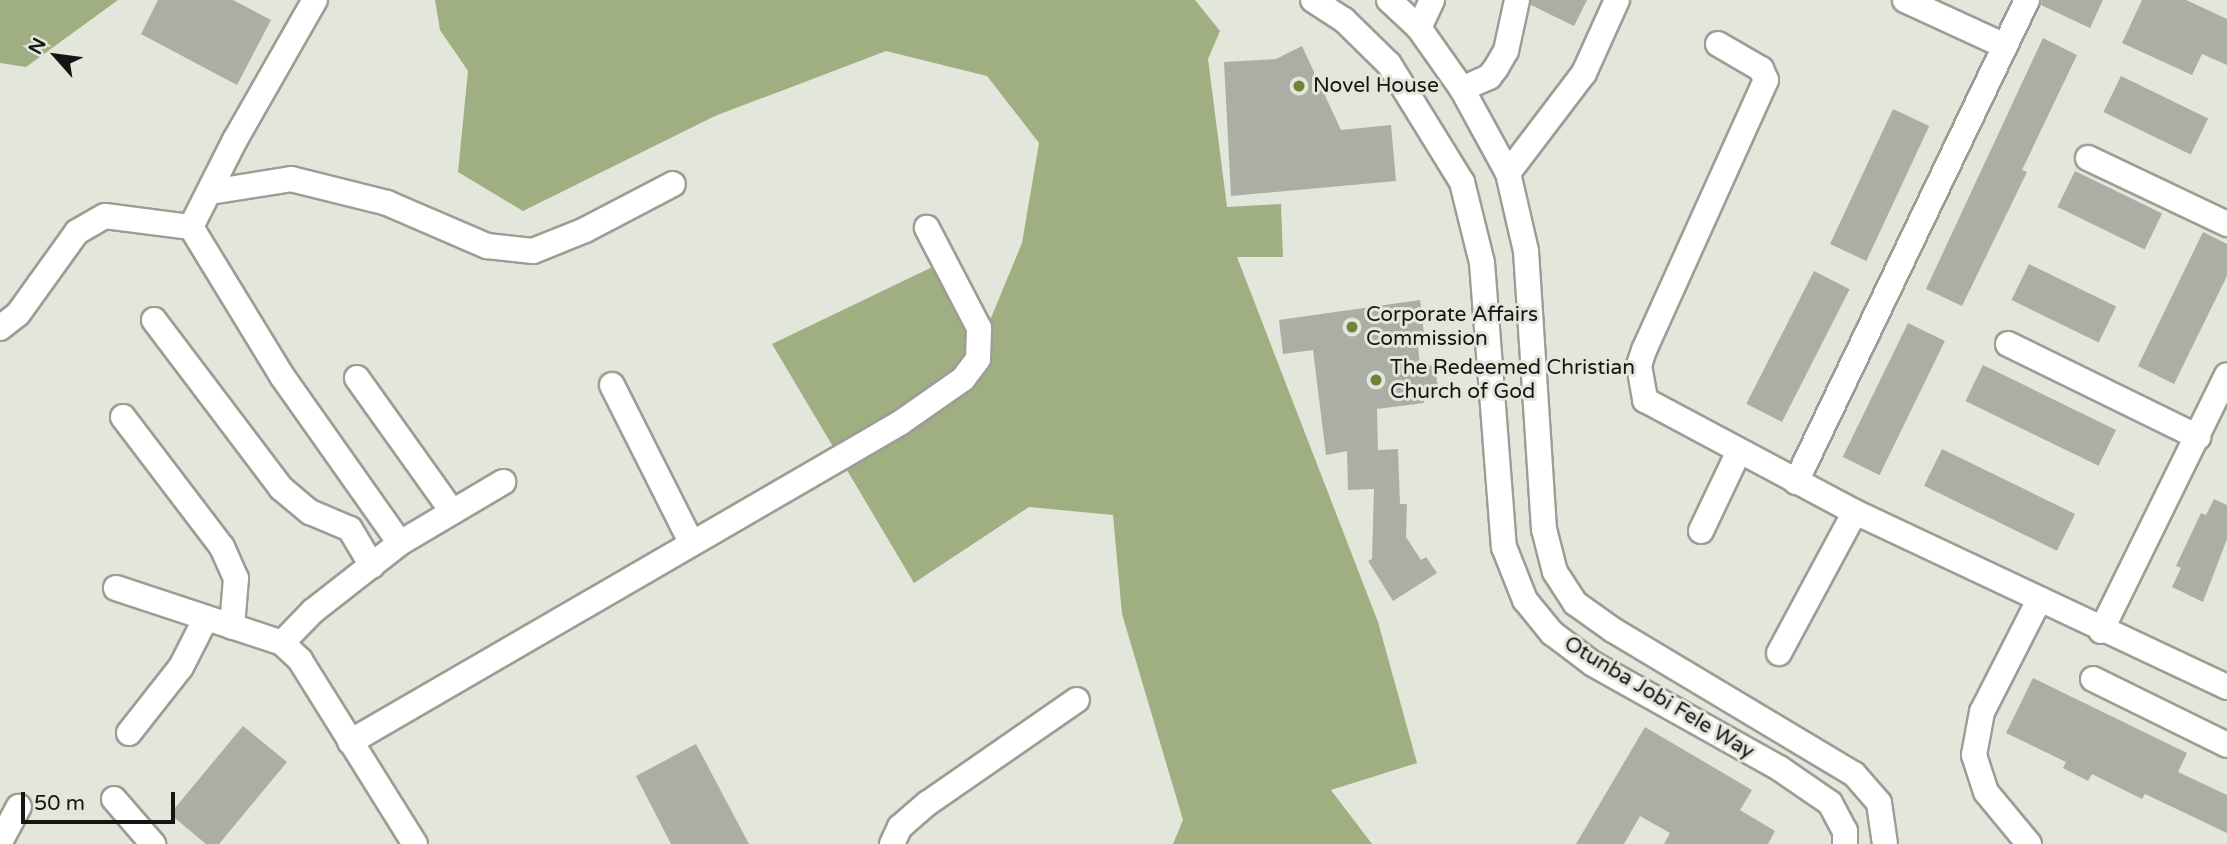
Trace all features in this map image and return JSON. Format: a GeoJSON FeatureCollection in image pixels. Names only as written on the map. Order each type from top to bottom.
{"type":"FeatureCollection","features":[{"type":"Feature","properties":{"kind":"street"},"geometry":{"type":"LineString","coordinates":[[191,227],[315,0]]}},
{"type":"Feature","properties":{"kind":"street","name":"Otunba Jobi Fele Way"},"geometry":{"type":"LineString","coordinates":[[1313,0],[1344,20],[1389,64],[1462,182],[1482,263],[1504,547],[1525,600],[1552,634],[1593,664],[1779,768],[1830,803],[1845,831],[1845,844]]}},
{"type":"Feature","properties":{"kind":"street","name":"Otunba Jobi Fele Way"},"geometry":{"type":"LineString","coordinates":[[1389,0],[1419,28],[1462,89],[1508,173],[1526,251],[1544,529],[1555,572],[1575,603],[1854,774],[1879,803],[1885,844]]}},
{"type":"Feature","properties":{"kind":"street"},"geometry":{"type":"LineString","coordinates":[[1419,28],[1432,0]]}},
{"type":"Feature","properties":{"kind":"street"},"geometry":{"type":"LineString","coordinates":[[1462,89],[1489,77],[1496,68],[1506,51],[1517,0]]}},
{"type":"Feature","properties":{"kind":"street"},"geometry":{"type":"LineString","coordinates":[[1508,173],[1584,73],[1617,0]]}},
{"type":"Feature","properties":{"kind":"street"},"geometry":{"type":"LineString","coordinates":[[1905,0],[2005,46]]}},
{"type":"Feature","properties":{"kind":"street"},"geometry":{"type":"LineString","coordinates":[[1796,482],[2027,0]]}},
{"type":"Feature","properties":{"kind":"street"},"geometry":{"type":"LineString","coordinates":[[1718,44],[1761,69],[1766,80],[1644,350],[1639,381],[1645,400],[1658,410],[1738,453],[1855,512],[2101,631],[2227,687]]}},
{"type":"Feature","properties":{"kind":"street"},"geometry":{"type":"LineString","coordinates":[[2088,158],[2227,224]]}},
{"type":"Feature","properties":{"kind":"street"},"geometry":{"type":"LineString","coordinates":[[210,192],[291,179],[387,203],[487,246],[533,250],[585,230],[673,184]]}},
{"type":"Feature","properties":{"kind":"street"},"geometry":{"type":"LineString","coordinates":[[0,328],[18,314],[77,232],[105,216],[191,227]]}},
{"type":"Feature","properties":{"kind":"street"},"geometry":{"type":"LineString","coordinates":[[191,227],[282,376],[400,543]]}},
{"type":"Feature","properties":{"kind":"street"},"geometry":{"type":"LineString","coordinates":[[350,742],[503,657],[691,542],[900,423],[963,379],[978,359],[979,328],[927,228]]}},
{"type":"Feature","properties":{"kind":"street"},"geometry":{"type":"LineString","coordinates":[[154,320],[281,488],[310,512],[351,529],[372,566]]}},
{"type":"Feature","properties":{"kind":"street"},"geometry":{"type":"LineString","coordinates":[[2008,344],[2198,437]]}},
{"type":"Feature","properties":{"kind":"street"},"geometry":{"type":"LineString","coordinates":[[2101,631],[2227,375]]}},
{"type":"Feature","properties":{"kind":"street"},"geometry":{"type":"LineString","coordinates":[[357,378],[451,510]]}},
{"type":"Feature","properties":{"kind":"street"},"geometry":{"type":"LineString","coordinates":[[612,385],[691,542]]}},
{"type":"Feature","properties":{"kind":"street"},"geometry":{"type":"LineString","coordinates":[[122,417],[222,547],[236,578],[232,626]]}},
{"type":"Feature","properties":{"kind":"street"},"geometry":{"type":"LineString","coordinates":[[1701,531],[1738,453]]}},
{"type":"Feature","properties":{"kind":"street"},"geometry":{"type":"LineString","coordinates":[[282,643],[313,611],[400,543],[451,510],[503,482]]}},
{"type":"Feature","properties":{"kind":"street"},"geometry":{"type":"LineString","coordinates":[[1779,653],[1855,512]]}},
{"type":"Feature","properties":{"kind":"street"},"geometry":{"type":"LineString","coordinates":[[116,589],[282,643],[300,660],[415,844]]}},
{"type":"Feature","properties":{"kind":"street"},"geometry":{"type":"LineString","coordinates":[[2029,844],[1986,792],[1974,755],[1982,712],[2039,600]]}},
{"type":"Feature","properties":{"kind":"street"},"geometry":{"type":"LineString","coordinates":[[130,733],[181,667],[205,618]]}},
{"type":"Feature","properties":{"kind":"street"},"geometry":{"type":"LineString","coordinates":[[1664,702],[1682,669]]}},
{"type":"Feature","properties":{"kind":"street"},"geometry":{"type":"LineString","coordinates":[[2093,679],[2227,745]]}},
{"type":"Feature","properties":{"kind":"street"},"geometry":{"type":"LineString","coordinates":[[892,844],[900,827],[928,803],[1077,700]]}},
{"type":"Feature","properties":{"kind":"street"},"geometry":{"type":"LineString","coordinates":[[114,799],[153,844]]}},
{"type":"Feature","properties":{"kind":"street"},"geometry":{"type":"LineString","coordinates":[[0,842],[19,807]]}},
{"type":"Feature","properties":{"kind":"green space"},"geometry":{"type":"Polygon","coordinates":[[[0,0],[118,0],[26,67],[0,63],[0,0]]]}},
{"type":"Feature","properties":{"kind":"green space"},"geometry":{"type":"Polygon","coordinates":[[[435,0],[1195,0],[1220,31],[1208,59],[1227,207],[1281,204],[1283,257],[1237,257],[1378,622],[1417,763],[1331,790],[1372,844],[1173,844],[1183,820],[1122,614],[1113,515],[1029,507],[914,583],[772,344],[949,259],[986,330],[1022,243],[1039,143],[987,76],[886,51],[715,116],[523,211],[458,172],[468,71],[440,30],[435,0]]]}},
{"type":"Feature","properties":{"kind":"building"},"geometry":{"type":"Polygon","coordinates":[[[158,0],[233,0],[271,20],[237,85],[141,34],[158,0]]]}},
{"type":"Feature","properties":{"kind":"building"},"geometry":{"type":"Polygon","coordinates":[[[1531,0],[1587,0],[1574,26],[1531,5],[1531,0]]]}},
{"type":"Feature","properties":{"kind":"building"},"geometry":{"type":"Polygon","coordinates":[[[2042,0],[2103,0],[2090,28],[2041,5],[2042,0]]]}},
{"type":"Feature","properties":{"kind":"building"},"geometry":{"type":"Polygon","coordinates":[[[2142,0],[2186,0],[2227,19],[2227,65],[2202,54],[2192,75],[2122,43],[2142,0]]]}},
{"type":"Feature","properties":{"kind":"building"},"geometry":{"type":"Polygon","coordinates":[[[2043,38],[2077,55],[2022,170],[2027,172],[1962,306],[1926,289],[2043,38]]]}},
{"type":"Feature","properties":{"kind":"building"},"geometry":{"type":"Polygon","coordinates":[[[1302,46],[1341,130],[1391,125],[1396,181],[1231,196],[1224,62],[1276,59],[1302,46]]]}},
{"type":"Feature","properties":{"kind":"building"},"geometry":{"type":"Polygon","coordinates":[[[2121,76],[2208,119],[2191,154],[2103,112],[2121,76]]]}},
{"type":"Feature","properties":{"kind":"building"},"geometry":{"type":"Polygon","coordinates":[[[1893,109],[1929,126],[1866,261],[1830,244],[1893,109]]]}},
{"type":"Feature","properties":{"kind":"building"},"geometry":{"type":"Polygon","coordinates":[[[2075,171],[2162,214],[2145,249],[2057,207],[2075,171]]]}},
{"type":"Feature","properties":{"kind":"building"},"geometry":{"type":"Polygon","coordinates":[[[2203,232],[2227,244],[2227,276],[2174,384],[2138,366],[2203,232]]]}},
{"type":"Feature","properties":{"kind":"building"},"geometry":{"type":"Polygon","coordinates":[[[2029,264],[2116,307],[2099,342],[2011,300],[2029,264]]]}},
{"type":"Feature","properties":{"kind":"building"},"geometry":{"type":"Polygon","coordinates":[[[1814,271],[1850,289],[1782,422],[1746,404],[1814,271]]]}},
{"type":"Feature","properties":{"kind":"building"},"geometry":{"type":"Polygon","coordinates":[[[1420,300],[1424,334],[1417,335],[1420,367],[1435,365],[1438,390],[1423,392],[1424,403],[1377,409],[1378,450],[1398,449],[1400,504],[1407,504],[1406,537],[1421,560],[1426,557],[1437,573],[1393,601],[1368,561],[1372,559],[1374,489],[1348,490],[1347,451],[1326,455],[1313,350],[1283,354],[1279,320],[1420,300]]]}},
{"type":"Feature","properties":{"kind":"building"},"geometry":{"type":"Polygon","coordinates":[[[1908,323],[1945,341],[1880,475],[1843,457],[1908,323]]]}},
{"type":"Feature","properties":{"kind":"building"},"geometry":{"type":"Polygon","coordinates":[[[1983,365],[2116,430],[2098,466],[1965,401],[1983,365]]]}},
{"type":"Feature","properties":{"kind":"building"},"geometry":{"type":"Polygon","coordinates":[[[1942,449],[2075,514],[2057,551],[1924,486],[1942,449]]]}},
{"type":"Feature","properties":{"kind":"building"},"geometry":{"type":"Polygon","coordinates":[[[2214,499],[2227,505],[2227,539],[2203,602],[2172,587],[2181,568],[2176,566],[2201,513],[2206,515],[2214,499]]]}},
{"type":"Feature","properties":{"kind":"building"},"geometry":{"type":"Polygon","coordinates":[[[2033,678],[2187,753],[2178,772],[2227,795],[2227,833],[2145,794],[2142,799],[2092,774],[2088,781],[2063,768],[2066,762],[2006,733],[2033,678]]]}},
{"type":"Feature","properties":{"kind":"building"},"geometry":{"type":"Polygon","coordinates":[[[243,726],[287,762],[219,844],[206,844],[170,814],[243,726]]]}},
{"type":"Feature","properties":{"kind":"building"},"geometry":{"type":"Polygon","coordinates":[[[1645,727],[1752,790],[1740,810],[1775,831],[1768,844],[1664,844],[1670,833],[1640,816],[1624,844],[1576,844],[1645,727]]]}},
{"type":"Feature","properties":{"kind":"building"},"geometry":{"type":"Polygon","coordinates":[[[696,744],[749,844],[671,844],[636,776],[696,744]]]}},
{"type":"Feature","properties":{"kind":"place","name":"Novel House"},"geometry":{"type":"Point","coordinates":[1299,86]}},
{"type":"Feature","properties":{"kind":"place","name":"Corporate Affairs Commission"},"geometry":{"type":"Point","coordinates":[1352,327]}},
{"type":"Feature","properties":{"kind":"place","name":"The Redeemed Christian Church of God"},"geometry":{"type":"Point","coordinates":[1376,380]}}]}
